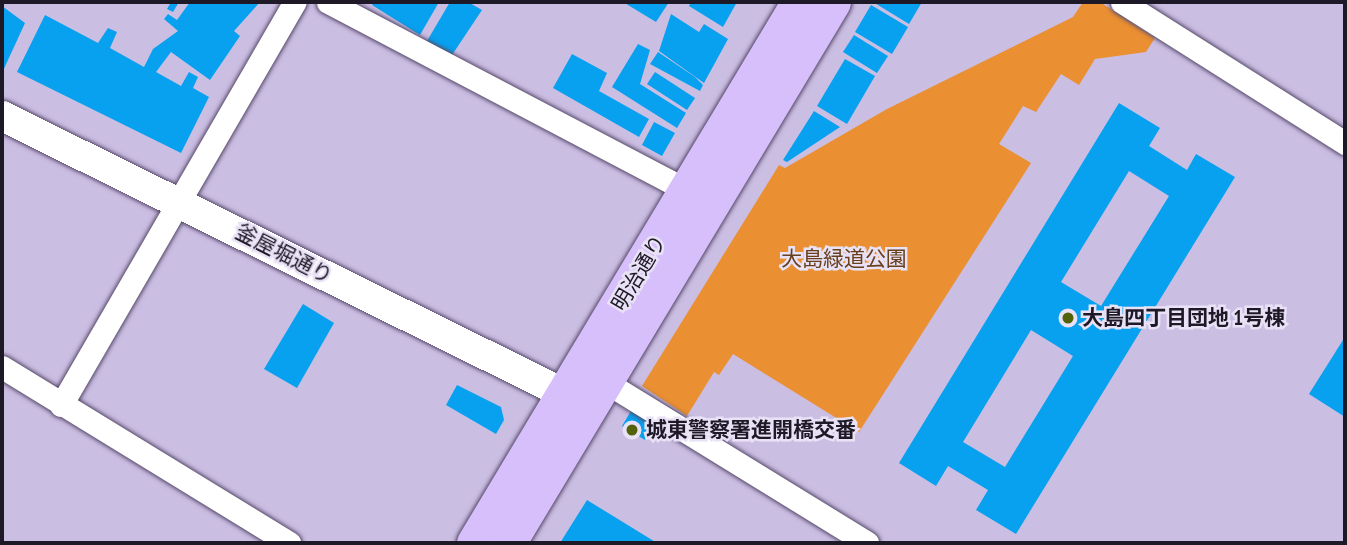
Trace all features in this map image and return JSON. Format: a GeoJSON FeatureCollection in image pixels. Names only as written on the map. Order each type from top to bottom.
{"type":"FeatureCollection","features":[{"type":"Feature","properties":{"kind":"main road","name":"明治通り"},"geometry":{"type":"LineString","coordinates":[[475,543],[800,2]]}},
{"type":"Feature","properties":{"kind":"main road","name":"明治通り"},"geometry":{"type":"LineString","coordinates":[[507,543],[832,2]]}},
{"type":"Feature","properties":{"kind":"street"},"geometry":{"type":"LineString","coordinates":[[61,405],[295,2]]}},
{"type":"Feature","properties":{"kind":"street"},"geometry":{"type":"LineString","coordinates":[[328,2],[688,191]]}},
{"type":"Feature","properties":{"kind":"street"},"geometry":{"type":"LineString","coordinates":[[1122,2],[1345,143]]}},
{"type":"Feature","properties":{"kind":"street","name":"釜屋堀通り"},"geometry":{"type":"LineString","coordinates":[[2,116],[179,201],[565,394]]}},
{"type":"Feature","properties":{"kind":"street"},"geometry":{"type":"LineString","coordinates":[[2,367],[289,543]]}},
{"type":"Feature","properties":{"kind":"street"},"geometry":{"type":"LineString","coordinates":[[565,394],[604,381],[867,543]]}},
{"type":"Feature","properties":{"kind":"green space","name":"大島緑道公園"},"geometry":{"type":"Polygon","coordinates":[[[1083,2],[1100,2],[1155,38],[1146,52],[1095,59],[1079,85],[1061,74],[1036,112],[1023,106],[999,144],[1031,163],[859,432],[733,354],[719,375],[714,372],[687,416],[642,386],[779,165],[785,168],[887,109],[1073,17],[1083,2]]]}},
{"type":"Feature","properties":{"kind":"building"},"geometry":{"type":"Polygon","coordinates":[[[171,2],[179,2],[173,12],[167,9],[171,2]]]}},
{"type":"Feature","properties":{"kind":"building"},"geometry":{"type":"Polygon","coordinates":[[[190,2],[260,2],[234,31],[240,36],[210,80],[171,52],[156,72],[181,86],[189,72],[198,77],[193,88],[209,97],[181,153],[17,72],[45,15],[98,43],[108,28],[117,32],[110,48],[144,67],[153,49],[178,31],[164,19],[168,14],[177,20],[190,2]]]}},
{"type":"Feature","properties":{"kind":"building"},"geometry":{"type":"Polygon","coordinates":[[[374,2],[439,2],[420,35],[372,5],[374,2]]]}},
{"type":"Feature","properties":{"kind":"building"},"geometry":{"type":"Polygon","coordinates":[[[450,2],[468,2],[482,10],[452,55],[427,41],[450,2]]]}},
{"type":"Feature","properties":{"kind":"building"},"geometry":{"type":"Polygon","coordinates":[[[623,2],[669,2],[656,22],[623,2]]]}},
{"type":"Feature","properties":{"kind":"building"},"geometry":{"type":"Polygon","coordinates":[[[691,2],[737,2],[723,27],[689,6],[691,2]]]}},
{"type":"Feature","properties":{"kind":"building"},"geometry":{"type":"Polygon","coordinates":[[[873,2],[922,2],[909,24],[873,2]]]}},
{"type":"Feature","properties":{"kind":"building"},"geometry":{"type":"Polygon","coordinates":[[[871,5],[908,27],[892,54],[855,32],[871,5]]]}},
{"type":"Feature","properties":{"kind":"building"},"geometry":{"type":"Polygon","coordinates":[[[2,6],[25,23],[2,73],[2,6]]]}},
{"type":"Feature","properties":{"kind":"building"},"geometry":{"type":"Polygon","coordinates":[[[671,14],[699,32],[704,24],[728,39],[704,83],[659,51],[671,14]]]}},
{"type":"Feature","properties":{"kind":"building"},"geometry":{"type":"Polygon","coordinates":[[[854,35],[888,56],[877,73],[843,52],[854,35]]]}},
{"type":"Feature","properties":{"kind":"building"},"geometry":{"type":"Polygon","coordinates":[[[638,44],[650,50],[640,84],[686,113],[677,128],[612,87],[638,44]]]}},
{"type":"Feature","properties":{"kind":"building"},"geometry":{"type":"Polygon","coordinates":[[[658,52],[695,77],[703,85],[700,91],[650,64],[658,52]]]}},
{"type":"Feature","properties":{"kind":"building"},"geometry":{"type":"Polygon","coordinates":[[[572,54],[607,73],[599,91],[649,119],[639,137],[553,88],[572,54]]]}},
{"type":"Feature","properties":{"kind":"building"},"geometry":{"type":"Polygon","coordinates":[[[845,59],[875,76],[847,124],[817,106],[845,59]]]}},
{"type":"Feature","properties":{"kind":"building"},"geometry":{"type":"Polygon","coordinates":[[[655,72],[695,98],[687,110],[647,84],[655,72]]]}},
{"type":"Feature","properties":{"kind":"building","name":"大島四丁目団地 1号棟"},"geometry":{"type":"Polygon","coordinates":[[[1119,103],[1160,128],[1149,146],[1187,170],[1196,154],[1235,177],[1016,534],[976,510],[988,490],[948,466],[936,486],[899,463],[1119,103]],[[1129,171],[1061,282],[1101,306],[1169,196],[1129,171]],[[1031,330],[963,442],[1005,467],[1073,356],[1031,330]]]}},
{"type":"Feature","properties":{"kind":"building"},"geometry":{"type":"Polygon","coordinates":[[[814,111],[840,127],[787,162],[783,160],[814,111]]]}},
{"type":"Feature","properties":{"kind":"building"},"geometry":{"type":"Polygon","coordinates":[[[654,122],[675,133],[662,156],[642,145],[654,122]]]}},
{"type":"Feature","properties":{"kind":"building"},"geometry":{"type":"Polygon","coordinates":[[[303,304],[334,323],[297,388],[264,369],[303,304]]]}},
{"type":"Feature","properties":{"kind":"building"},"geometry":{"type":"Polygon","coordinates":[[[1343,340],[1345,342],[1345,417],[1309,394],[1343,340]]]}},
{"type":"Feature","properties":{"kind":"building"},"geometry":{"type":"Polygon","coordinates":[[[457,385],[501,407],[504,420],[496,434],[446,405],[457,385]]]}},
{"type":"Feature","properties":{"kind":"building"},"geometry":{"type":"Polygon","coordinates":[[[631,411],[654,425],[645,440],[622,426],[631,411]]]}},
{"type":"Feature","properties":{"kind":"building"},"geometry":{"type":"Polygon","coordinates":[[[587,500],[657,543],[560,543],[587,500]]]}},
{"type":"Feature","properties":{"kind":"place","name":"大島四丁目団地 1号棟"},"geometry":{"type":"Point","coordinates":[1068,318]}},
{"type":"Feature","properties":{"kind":"place","name":"城東警察署進開橋交番"},"geometry":{"type":"Point","coordinates":[632,430]}}]}
